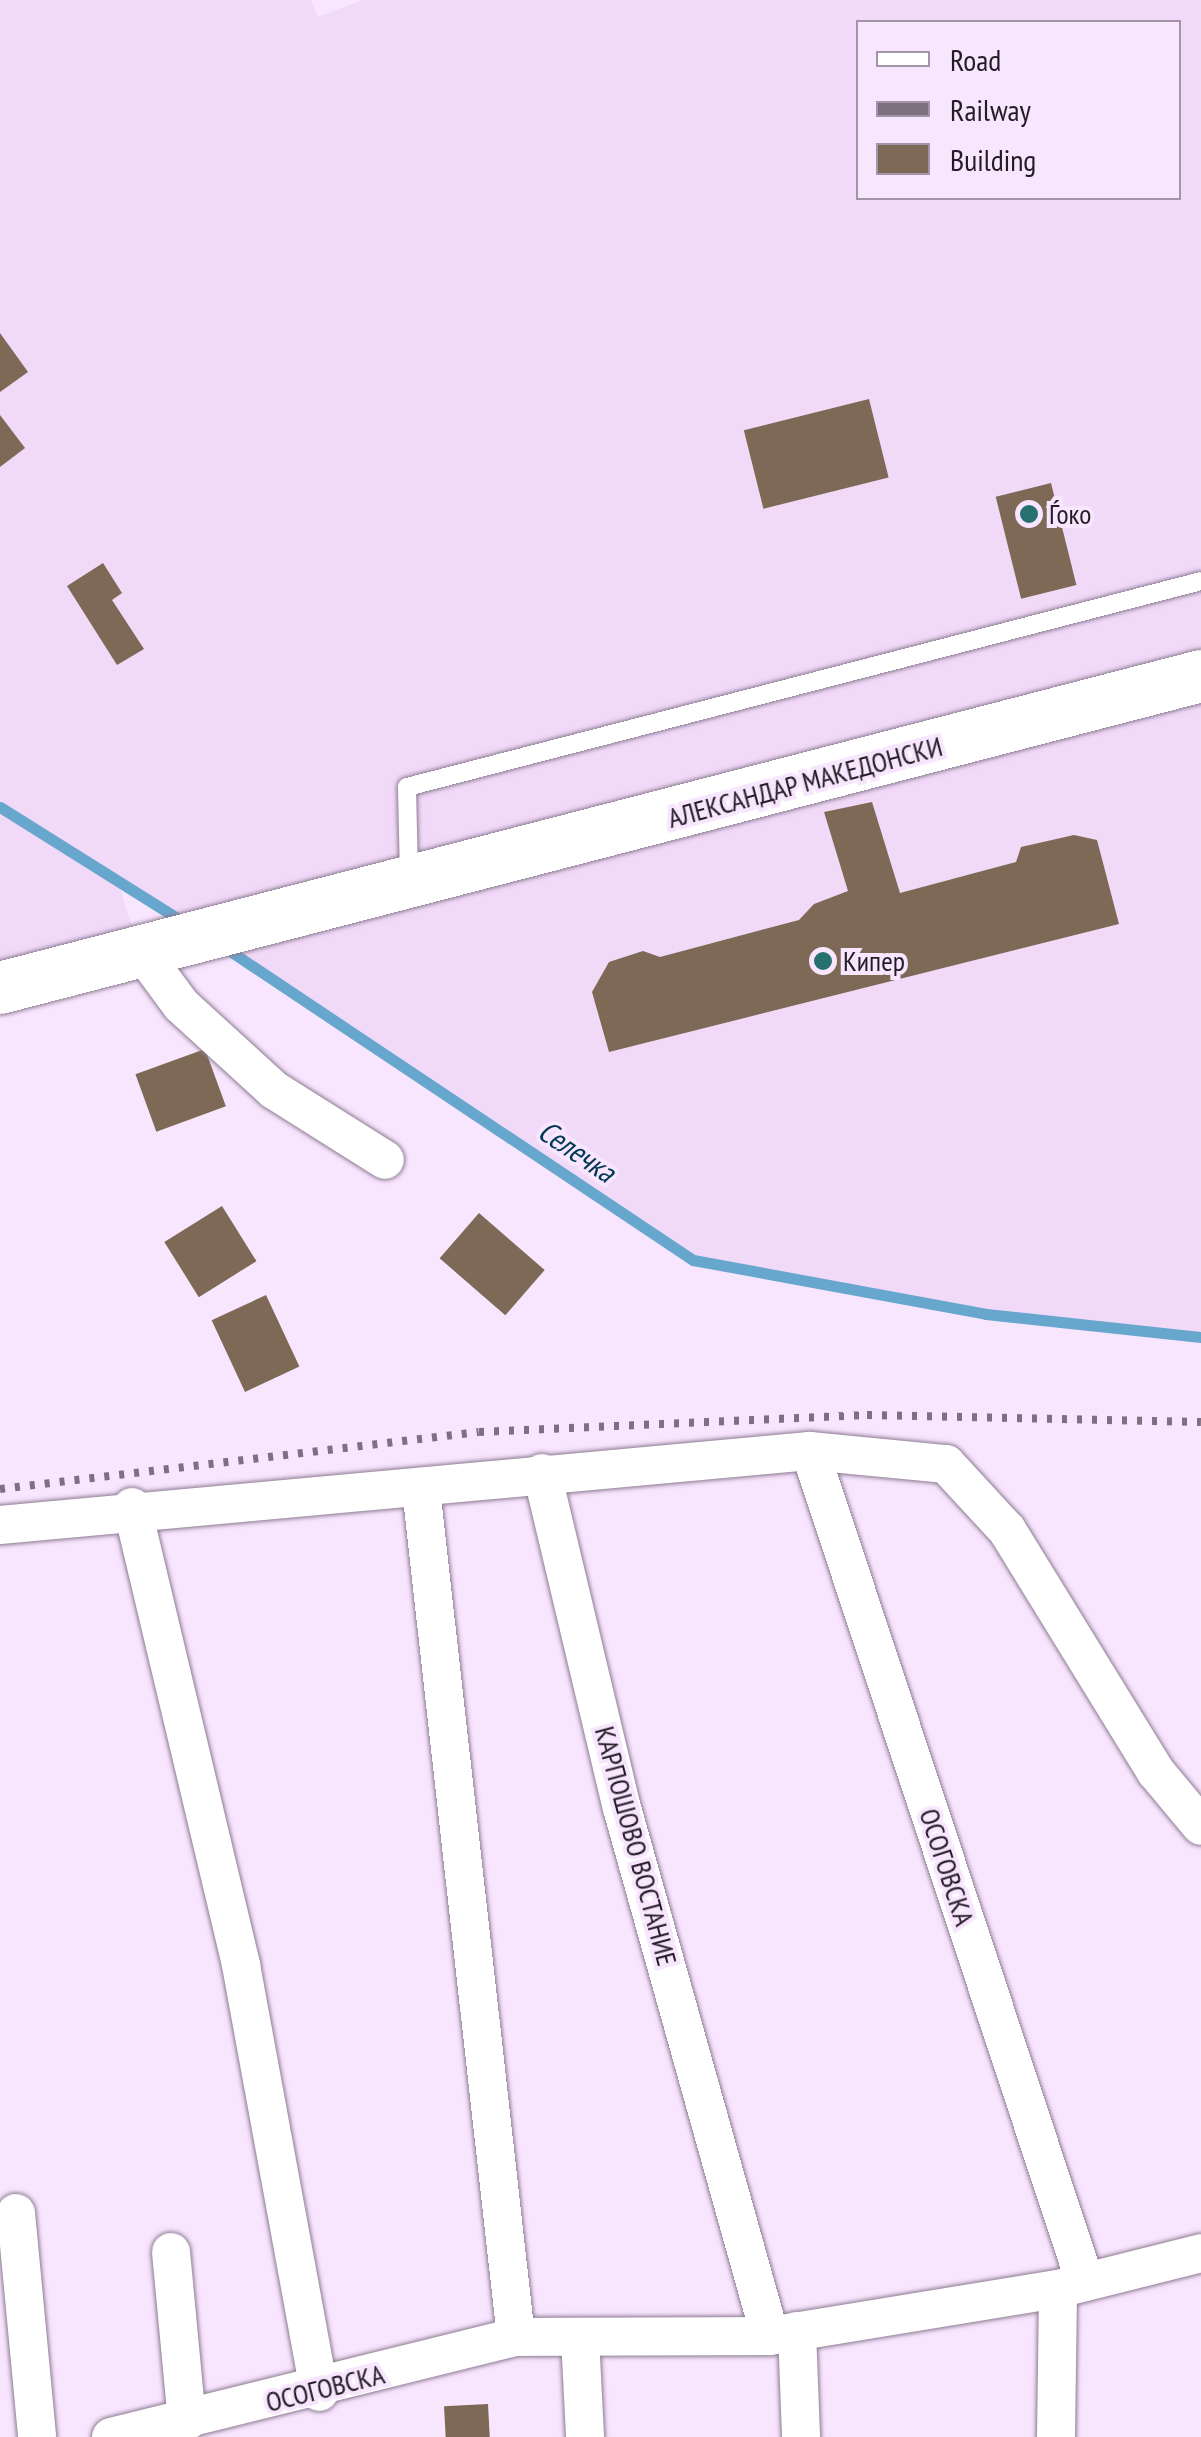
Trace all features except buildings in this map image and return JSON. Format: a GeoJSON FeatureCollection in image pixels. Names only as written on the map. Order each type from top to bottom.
{"type":"FeatureCollection","features":[{"type":"Feature","properties":{"kind":"main road","name":"АЛЕКСАНДАР МАКЕДОНСКИ"},"geometry":{"type":"LineString","coordinates":[[140,948],[409,887],[1201,676]]}},
{"type":"Feature","properties":{"kind":"main road"},"geometry":{"type":"LineString","coordinates":[[0,988],[140,948]]}},
{"type":"Feature","properties":{"kind":"street"},"geometry":{"type":"LineString","coordinates":[[140,948],[181,1005],[274,1090],[386,1160]]}},
{"type":"Feature","properties":{"kind":"street"},"geometry":{"type":"LineString","coordinates":[[0,1525],[132,1508],[421,1489],[542,1473],[810,1452],[946,1464],[1007,1530],[1156,1772],[1201,1826]]}},
{"type":"Feature","properties":{"kind":"street","name":"ОСОГОВСКА"},"geometry":{"type":"LineString","coordinates":[[810,1452],[1072,2285],[1056,2437]]}},
{"type":"Feature","properties":{"kind":"street","name":"КАРПОШОВО ВОСТАНИЕ"},"geometry":{"type":"LineString","coordinates":[[542,1473],[622,1808],[783,2333]]}},
{"type":"Feature","properties":{"kind":"street"},"geometry":{"type":"LineString","coordinates":[[421,1489],[516,2338]]}},
{"type":"Feature","properties":{"kind":"street"},"geometry":{"type":"LineString","coordinates":[[132,1508],[241,1965],[319,2392]]}},
{"type":"Feature","properties":{"kind":"street"},"geometry":{"type":"LineString","coordinates":[[16,2213],[38,2437]]}},
{"type":"Feature","properties":{"kind":"street"},"geometry":{"type":"LineString","coordinates":[[172,2252],[187,2421]]}},
{"type":"Feature","properties":{"kind":"street","name":"ОСОГОВСКА"},"geometry":{"type":"LineString","coordinates":[[111,2437],[319,2392],[516,2338],[783,2333],[1072,2285],[1201,2253]]}},
{"type":"Feature","properties":{"kind":"street"},"geometry":{"type":"LineString","coordinates":[[783,2333],[801,2437]]}},
{"type":"Feature","properties":{"kind":"street"},"geometry":{"type":"LineString","coordinates":[[580,2337],[585,2437]]}},
{"type":"Feature","properties":{"kind":"lane"},"geometry":{"type":"LineString","coordinates":[[409,887],[407,787],[1201,581]]}},
{"type":"Feature","properties":{"kind":"shaded area"},"geometry":{"type":"Polygon","coordinates":[[[0,0],[311,0],[318,17],[363,0],[1201,0],[1201,1337],[986,1314],[693,1260],[270,974],[118,883],[139,948],[0,988],[0,0]]]}},
{"type":"Feature","properties":{"kind":"waterway","name":"Селечка"},"geometry":{"type":"LineString","coordinates":[[0,807],[183,922]]}},
{"type":"Feature","properties":{"kind":"waterway","name":"Селечка"},"geometry":{"type":"LineString","coordinates":[[224,947],[693,1260],[986,1314],[1201,1337]]}},
{"type":"Feature","properties":{"kind":"railway"},"geometry":{"type":"LineString","coordinates":[[0,1489],[479,1432],[867,1415],[1201,1422]]}},
{"type":"Feature","properties":{"kind":"place","name":"Ѓоко"},"geometry":{"type":"Point","coordinates":[1029,514]}},
{"type":"Feature","properties":{"kind":"place","name":"Кипер"},"geometry":{"type":"Point","coordinates":[823,961]}}]}
